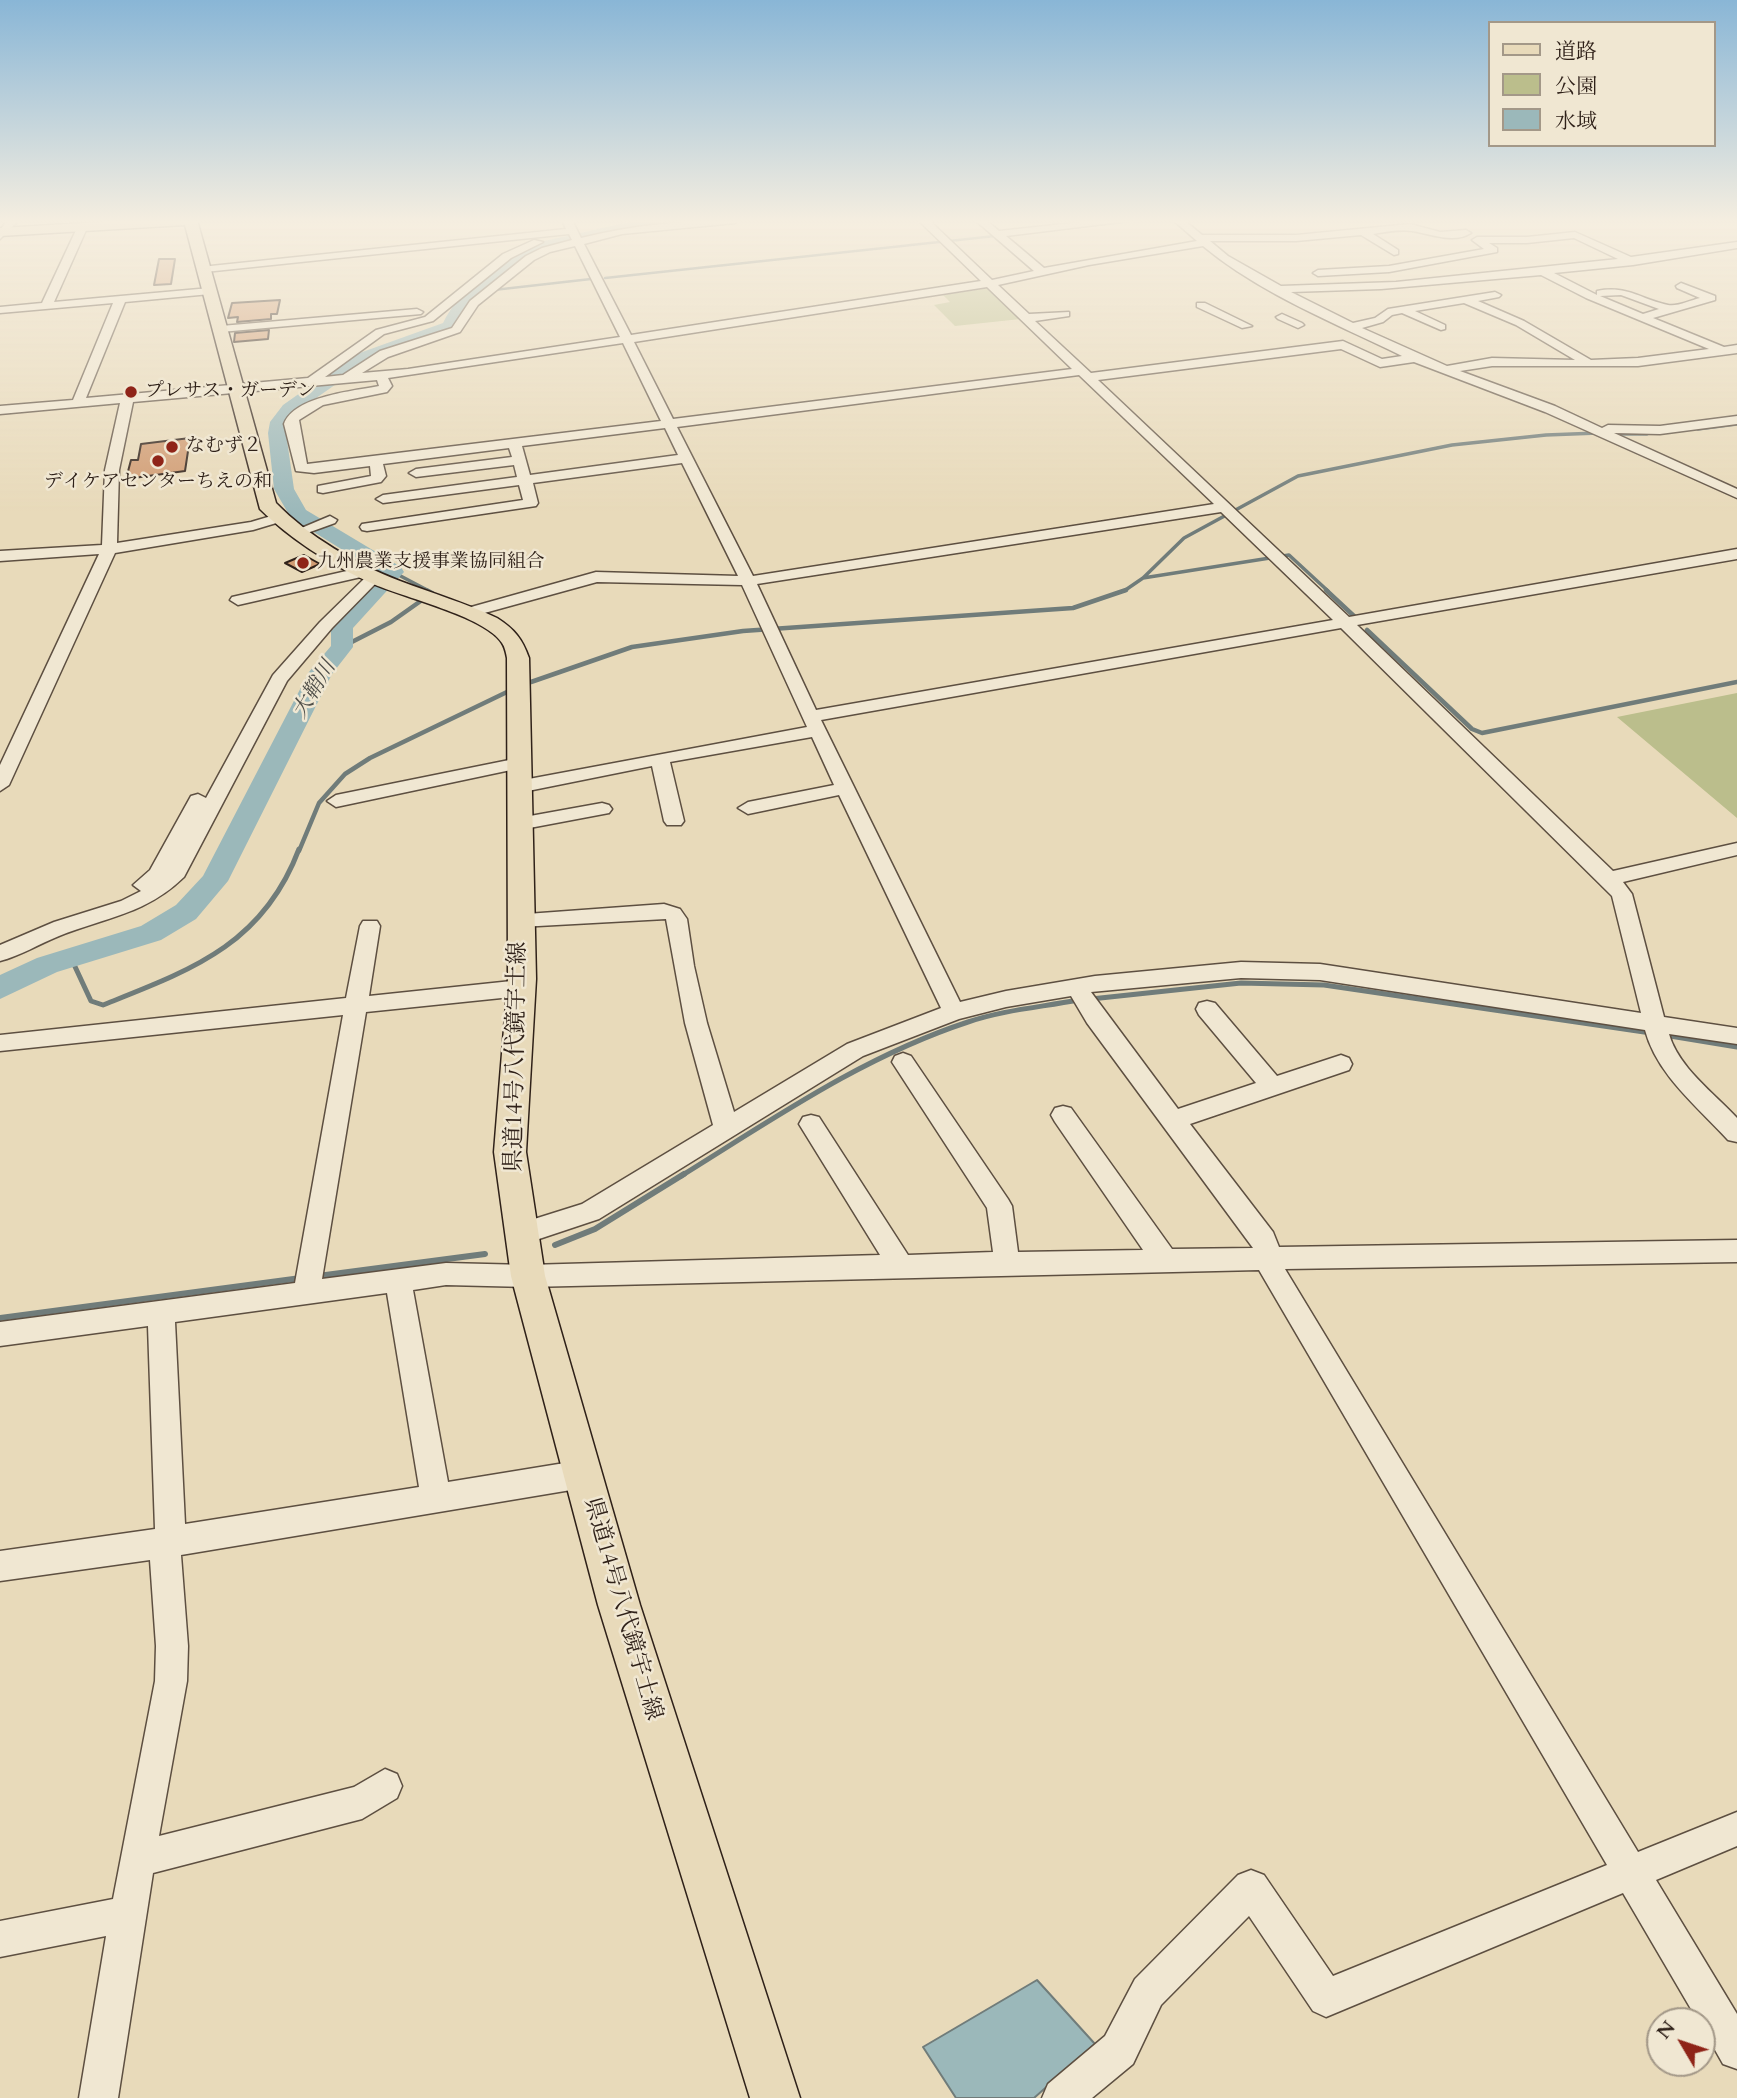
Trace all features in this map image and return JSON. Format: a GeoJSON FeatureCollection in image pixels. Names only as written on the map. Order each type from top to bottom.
{"type":"FeatureCollection","features":[{"type":"Feature","properties":{"kind":"main road"},"geometry":{"type":"LineString","coordinates":[[218,318],[264,494],[278,519]]}},
{"type":"Feature","properties":{"kind":"main road","name":"県道14号八代鏡宇土線"},"geometry":{"type":"LineString","coordinates":[[278,519],[304,531],[377,578],[425,598],[470,612],[503,632],[512,642],[518,658],[521,988],[510,1152],[528,1276],[619,1605],[775,2098]]}},
{"type":"Feature","properties":{"kind":"street"},"geometry":{"type":"LineString","coordinates":[[79,401],[113,318]]}},
{"type":"Feature","properties":{"kind":"street"},"geometry":{"type":"LineString","coordinates":[[221,329],[361,318]]}},
{"type":"Feature","properties":{"kind":"street"},"geometry":{"type":"LineString","coordinates":[[314,381],[380,332],[428,318]]}},
{"type":"Feature","properties":{"kind":"street"},"geometry":{"type":"LineString","coordinates":[[345,378],[384,355],[456,330],[462,326],[465,318]]}},
{"type":"Feature","properties":{"kind":"street"},"geometry":{"type":"LineString","coordinates":[[618,318],[748,580],[767,627],[954,1012]]}},
{"type":"Feature","properties":{"kind":"street"},"geometry":{"type":"LineString","coordinates":[[0,426],[3,410],[79,401],[381,376],[765,318]]}},
{"type":"Feature","properties":{"kind":"street"},"geometry":{"type":"LineString","coordinates":[[1028,318],[1609,879],[1622,894],[1657,1032],[1674,1067],[1737,1133]]}},
{"type":"Feature","properties":{"kind":"street"},"geometry":{"type":"LineString","coordinates":[[1229,318],[1246,326]]}},
{"type":"Feature","properties":{"kind":"street"},"geometry":{"type":"LineString","coordinates":[[1284,318],[1297,325]]}},
{"type":"Feature","properties":{"kind":"street"},"geometry":{"type":"LineString","coordinates":[[1334,318],[1415,358],[1605,433],[1737,494]]}},
{"type":"Feature","properties":{"kind":"street"},"geometry":{"type":"LineString","coordinates":[[1352,327],[1381,318]]}},
{"type":"Feature","properties":{"kind":"street"},"geometry":{"type":"LineString","coordinates":[[1421,318],[1441,327]]}},
{"type":"Feature","properties":{"kind":"street"},"geometry":{"type":"LineString","coordinates":[[1509,318],[1588,363]]}},
{"type":"Feature","properties":{"kind":"street"},"geometry":{"type":"LineString","coordinates":[[1646,318],[1721,350]]}},
{"type":"Feature","properties":{"kind":"street"},"geometry":{"type":"LineString","coordinates":[[381,376],[386,388],[319,402],[293,418],[301,468],[314,469],[1343,345],[1380,363],[1415,358]]}},
{"type":"Feature","properties":{"kind":"street"},"geometry":{"type":"LineString","coordinates":[[1447,369],[1492,362],[1645,362],[1737,349]]}},
{"type":"Feature","properties":{"kind":"street"},"geometry":{"type":"LineString","coordinates":[[0,785],[7,758],[108,549],[111,470],[128,397]]}},
{"type":"Feature","properties":{"kind":"street"},"geometry":{"type":"LineString","coordinates":[[1605,433],[1737,421]]}},
{"type":"Feature","properties":{"kind":"street"},"geometry":{"type":"LineString","coordinates":[[368,527],[531,503],[514,444]]}},
{"type":"Feature","properties":{"kind":"street"},"geometry":{"type":"LineString","coordinates":[[413,457],[425,518]]}},
{"type":"Feature","properties":{"kind":"street"},"geometry":{"type":"LineString","coordinates":[[383,499],[687,458]]}},
{"type":"Feature","properties":{"kind":"street"},"geometry":{"type":"LineString","coordinates":[[416,473],[519,460]]}},
{"type":"Feature","properties":{"kind":"street"},"geometry":{"type":"LineString","coordinates":[[323,489],[376,479],[379,476],[376,461]]}},
{"type":"Feature","properties":{"kind":"street"},"geometry":{"type":"LineString","coordinates":[[304,531],[331,512],[314,469]]}},
{"type":"Feature","properties":{"kind":"street"},"geometry":{"type":"LineString","coordinates":[[470,612],[596,577],[748,580],[1229,511]]}},
{"type":"Feature","properties":{"kind":"street"},"geometry":{"type":"LineString","coordinates":[[0,556],[108,549],[253,526],[278,519]]}},
{"type":"Feature","properties":{"kind":"street"},"geometry":{"type":"LineString","coordinates":[[336,801],[519,775],[660,759],[815,723],[1344,622],[1737,554]]}},
{"type":"Feature","properties":{"kind":"street"},"geometry":{"type":"LineString","coordinates":[[238,600],[356,574],[377,578]]}},
{"type":"Feature","properties":{"kind":"street"},"geometry":{"type":"LineString","coordinates":[[0,954],[70,925],[145,901],[164,885],[177,872],[279,679],[326,625],[377,578]]}},
{"type":"Feature","properties":{"kind":"street"},"geometry":{"type":"LineString","coordinates":[[0,937],[124,897],[158,874],[264,682],[306,638],[326,625]]}},
{"type":"Feature","properties":{"kind":"street"},"geometry":{"type":"LineString","coordinates":[[660,759],[674,821]]}},
{"type":"Feature","properties":{"kind":"street"},"geometry":{"type":"LineString","coordinates":[[748,808],[846,788]]}},
{"type":"Feature","properties":{"kind":"street"},"geometry":{"type":"LineString","coordinates":[[519,824],[602,809]]}},
{"type":"Feature","properties":{"kind":"street"},"geometry":{"type":"LineString","coordinates":[[1609,879],[1737,849]]}},
{"type":"Feature","properties":{"kind":"street"},"geometry":{"type":"LineString","coordinates":[[520,920],[664,911],[673,914],[677,919],[683,966],[696,1023],[727,1130]]}},
{"type":"Feature","properties":{"kind":"street"},"geometry":{"type":"LineString","coordinates":[[306,1290],[370,926]]}},
{"type":"Feature","properties":{"kind":"street"},"geometry":{"type":"LineString","coordinates":[[521,1234],[590,1212],[855,1050],[954,1012],[1006,999],[1084,1000],[1241,970],[1320,972],[1657,1032],[1737,1036]]}},
{"type":"Feature","properties":{"kind":"street"},"geometry":{"type":"LineString","coordinates":[[0,1043],[521,988]]}},
{"type":"Feature","properties":{"kind":"street"},"geometry":{"type":"LineString","coordinates":[[1084,1000],[1264,1240],[1273,1274],[1737,2050]]}},
{"type":"Feature","properties":{"kind":"street"},"geometry":{"type":"LineString","coordinates":[[1207,1009],[1272,1087]]}},
{"type":"Feature","properties":{"kind":"street"},"geometry":{"type":"LineString","coordinates":[[903,1062],[999,1206],[1007,1264]]}},
{"type":"Feature","properties":{"kind":"street"},"geometry":{"type":"LineString","coordinates":[[1173,1120],[1341,1064]]}},
{"type":"Feature","properties":{"kind":"street"},"geometry":{"type":"LineString","coordinates":[[1063,1115],[1166,1262]]}},
{"type":"Feature","properties":{"kind":"street"},"geometry":{"type":"LineString","coordinates":[[811,1124],[901,1266]]}},
{"type":"Feature","properties":{"kind":"street"},"geometry":{"type":"LineString","coordinates":[[0,1334],[161,1313],[306,1290],[446,1274],[528,1276],[901,1266],[1737,1251]]}},
{"type":"Feature","properties":{"kind":"street"},"geometry":{"type":"LineString","coordinates":[[398,1280],[436,1498]]}},
{"type":"Feature","properties":{"kind":"street"},"geometry":{"type":"LineString","coordinates":[[99,2098],[137,1859],[171,1681],[172,1646],[165,1559],[170,1542],[161,1313]]}},
{"type":"Feature","properties":{"kind":"street"},"geometry":{"type":"LineString","coordinates":[[0,1566],[170,1542],[583,1474]]}},
{"type":"Feature","properties":{"kind":"street"},"geometry":{"type":"LineString","coordinates":[[137,1859],[362,1802],[386,1786]]}},
{"type":"Feature","properties":{"kind":"street"},"geometry":{"type":"LineString","coordinates":[[1062,2098],[1119,2050],[1148,1992],[1251,1888],[1326,1998],[1737,1829]]}},
{"type":"Feature","properties":{"kind":"street"},"geometry":{"type":"LineString","coordinates":[[0,1939],[128,1914]]}},
{"type":"Feature","properties":{"kind":"green space"},"geometry":{"type":"Polygon","coordinates":[[[947,318],[1021,319],[955,326],[947,318]]]}},
{"type":"Feature","properties":{"kind":"green space"},"geometry":{"type":"Polygon","coordinates":[[[1737,693],[1737,818],[1617,717],[1737,693]]]}},
{"type":"Feature","properties":{"kind":"water"},"geometry":{"type":"Polygon","coordinates":[[[1037,1980],[1095,2044],[1034,2098],[956,2098],[923,2047],[1037,1980]]]}},
{"type":"Feature","properties":{"kind":"building"},"geometry":{"type":"Polygon","coordinates":[[[238,318],[271,318],[271,319],[237,322],[238,318]]]}},
{"type":"Feature","properties":{"kind":"building"},"geometry":{"type":"Polygon","coordinates":[[[269,330],[268,339],[234,342],[235,333],[269,330]]]}},
{"type":"Feature","properties":{"kind":"building"},"geometry":{"type":"Polygon","coordinates":[[[190,438],[185,471],[126,479],[131,460],[138,460],[141,444],[190,438]]]}},
{"type":"Feature","properties":{"kind":"building","name":"九州農業支援事業協同組合"},"geometry":{"type":"Polygon","coordinates":[[[304,555],[320,564],[302,572],[285,563],[304,555]]]}},
{"type":"Feature","properties":{"kind":"waterway","name":"大鞘川"},"geometry":{"type":"LineString","coordinates":[[0,988],[47,965],[151,933],[186,912],[214,881],[321,672],[342,647],[342,627],[393,572],[298,514],[284,489],[277,433],[279,422],[289,409],[360,359],[450,326],[454,318]]}},
{"type":"Feature","properties":{"kind":"waterway"},"geometry":{"type":"LineString","coordinates":[[1698,429],[1737,424]]}},
{"type":"Feature","properties":{"kind":"waterway"},"geometry":{"type":"LineString","coordinates":[[1143,578],[1184,538],[1298,476],[1452,445],[1546,435],[1598,433]]}},
{"type":"Feature","properties":{"kind":"waterway"},"geometry":{"type":"LineString","coordinates":[[1611,434],[1647,434]]}},
{"type":"Feature","properties":{"kind":"waterway"},"geometry":{"type":"LineString","coordinates":[[1143,578],[1289,555],[1328,591]]}},
{"type":"Feature","properties":{"kind":"waterway"},"geometry":{"type":"LineString","coordinates":[[393,572],[429,591]]}},
{"type":"Feature","properties":{"kind":"waterway"},"geometry":{"type":"LineString","coordinates":[[1125,590],[1143,578]]}},
{"type":"Feature","properties":{"kind":"waterway"},"geometry":{"type":"LineString","coordinates":[[342,647],[391,622],[432,593],[426,590]]}},
{"type":"Feature","properties":{"kind":"waterway"},"geometry":{"type":"LineString","coordinates":[[531,682],[632,647],[743,631],[1073,608],[1125,590]]}},
{"type":"Feature","properties":{"kind":"waterway"},"geometry":{"type":"LineString","coordinates":[[1326,590],[1355,617]]}},
{"type":"Feature","properties":{"kind":"waterway"},"geometry":{"type":"LineString","coordinates":[[1367,630],[1472,729],[1482,733],[1737,682]]}},
{"type":"Feature","properties":{"kind":"waterway"},"geometry":{"type":"LineString","coordinates":[[299,851],[319,803],[345,774],[370,758],[507,692]]}},
{"type":"Feature","properties":{"kind":"waterway"},"geometry":{"type":"LineString","coordinates":[[71,958],[91,1001],[103,1005],[194,966],[220,950],[266,909],[284,882],[299,849]]}},
{"type":"Feature","properties":{"kind":"waterway"},"geometry":{"type":"LineString","coordinates":[[1091,999],[1241,983],[1324,985],[1651,1033]]}},
{"type":"Feature","properties":{"kind":"waterway"},"geometry":{"type":"LineString","coordinates":[[681,1176],[820,1090],[892,1052],[981,1018],[1078,1000]]}},
{"type":"Feature","properties":{"kind":"waterway"},"geometry":{"type":"LineString","coordinates":[[1664,1035],[1737,1047]]}},
{"type":"Feature","properties":{"kind":"waterway"},"geometry":{"type":"LineString","coordinates":[[555,1245],[595,1229],[684,1174]]}},
{"type":"Feature","properties":{"kind":"waterway"},"geometry":{"type":"LineString","coordinates":[[318,1276],[485,1254]]}},
{"type":"Feature","properties":{"kind":"waterway"},"geometry":{"type":"LineString","coordinates":[[0,1318],[301,1278]]}},
{"type":"Feature","properties":{"kind":"place","name":"プレサス・ガーデン"},"geometry":{"type":"Point","coordinates":[131,392]}},
{"type":"Feature","properties":{"kind":"place","name":"なむず２"},"geometry":{"type":"Point","coordinates":[172,447]}},
{"type":"Feature","properties":{"kind":"place","name":"デイケアセンターちえの和"},"geometry":{"type":"Point","coordinates":[158,461]}},
{"type":"Feature","properties":{"kind":"place","name":"九州農業支援事業協同組合"},"geometry":{"type":"Point","coordinates":[303,563]}}]}
